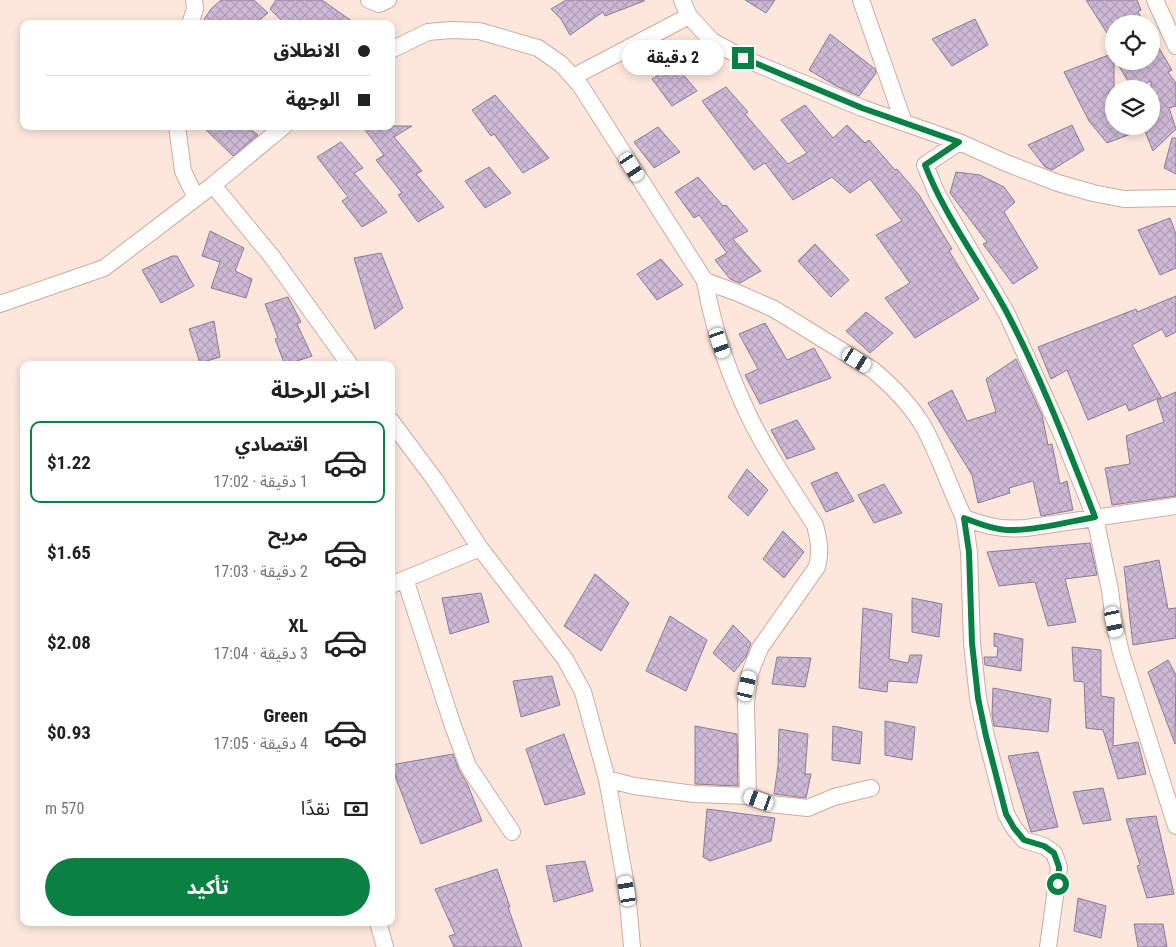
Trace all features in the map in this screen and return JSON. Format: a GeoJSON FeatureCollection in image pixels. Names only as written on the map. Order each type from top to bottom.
{"type":"FeatureCollection","features":[{"type":"Feature","properties":{"kind":"street"},"geometry":{"type":"LineString","coordinates":[[191,20],[195,9],[194,0]]}},
{"type":"Feature","properties":{"kind":"street"},"geometry":{"type":"LineString","coordinates":[[369,0],[378,4],[388,0]]}},
{"type":"Feature","properties":{"kind":"street"},"geometry":{"type":"LineString","coordinates":[[682,0],[688,16],[712,41],[743,58],[862,108],[959,142],[1049,180],[1093,193],[1124,199],[1176,198]]}},
{"type":"Feature","properties":{"kind":"street"},"geometry":{"type":"LineString","coordinates":[[861,0],[904,123]]}},
{"type":"Feature","properties":{"kind":"street"},"geometry":{"type":"LineString","coordinates":[[1155,0],[1176,46]]}},
{"type":"Feature","properties":{"kind":"street"},"geometry":{"type":"LineString","coordinates":[[573,78],[688,16]]}},
{"type":"Feature","properties":{"kind":"street"},"geometry":{"type":"LineString","coordinates":[[395,48],[428,32],[479,30],[538,48],[562,64],[580,85],[705,281],[714,326],[742,401],[769,452],[815,525],[820,548],[817,567],[760,648],[750,673],[746,702],[748,796]]}},
{"type":"Feature","properties":{"kind":"street"},"geometry":{"type":"LineString","coordinates":[[178,130],[184,171],[196,198]]}},
{"type":"Feature","properties":{"kind":"street"},"geometry":{"type":"LineString","coordinates":[[0,304],[104,268],[213,185],[279,130]]}},
{"type":"Feature","properties":{"kind":"street"},"geometry":{"type":"LineString","coordinates":[[959,142],[925,165],[937,194],[1008,314],[1063,437],[1095,517],[1121,653],[1176,826]]}},
{"type":"Feature","properties":{"kind":"street"},"geometry":{"type":"LineString","coordinates":[[213,185],[273,258],[347,361]]}},
{"type":"Feature","properties":{"kind":"street"},"geometry":{"type":"LineString","coordinates":[[705,281],[744,295],[774,310],[865,365],[886,381],[911,408],[930,439],[964,518],[969,552],[972,643],[978,698],[1006,814],[1024,840],[1044,846],[1054,853],[1059,867],[1048,947]]}},
{"type":"Feature","properties":{"kind":"street"},"geometry":{"type":"LineString","coordinates":[[395,431],[434,480],[480,548],[565,659],[583,692],[607,779],[627,891],[632,947]]}},
{"type":"Feature","properties":{"kind":"street"},"geometry":{"type":"LineString","coordinates":[[964,518],[988,527],[1006,530],[1176,506]]}},
{"type":"Feature","properties":{"kind":"street"},"geometry":{"type":"LineString","coordinates":[[480,548],[398,582],[468,766],[512,832]]}},
{"type":"Feature","properties":{"kind":"street"},"geometry":{"type":"LineString","coordinates":[[607,779],[634,786],[694,794],[748,796],[770,804],[808,808],[834,796],[871,788]]}},
{"type":"Feature","properties":{"kind":"street"},"geometry":{"type":"LineString","coordinates":[[379,926],[385,947]]}},
{"type":"Feature","properties":{"kind":"building"},"geometry":{"type":"Polygon","coordinates":[[[221,0],[254,0],[268,13],[260,20],[204,20],[211,9],[221,0]]]}},
{"type":"Feature","properties":{"kind":"building"},"geometry":{"type":"Polygon","coordinates":[[[276,0],[322,0],[350,20],[281,20],[270,9],[276,0]]]}},
{"type":"Feature","properties":{"kind":"building"},"geometry":{"type":"Polygon","coordinates":[[[566,0],[644,1],[605,16],[603,12],[570,35],[561,19],[551,9],[566,0]]]}},
{"type":"Feature","properties":{"kind":"building"},"geometry":{"type":"Polygon","coordinates":[[[745,0],[775,0],[766,13],[745,0]]]}},
{"type":"Feature","properties":{"kind":"building"},"geometry":{"type":"Polygon","coordinates":[[[1086,0],[1137,0],[1141,10],[1138,12],[1140,15],[1105,15],[1105,30],[1086,0]]]}},
{"type":"Feature","properties":{"kind":"building"},"geometry":{"type":"Polygon","coordinates":[[[975,19],[988,45],[952,66],[932,39],[975,19]]]}},
{"type":"Feature","properties":{"kind":"building"},"geometry":{"type":"Polygon","coordinates":[[[830,34],[875,69],[876,73],[859,96],[836,86],[809,70],[830,34]]]}},
{"type":"Feature","properties":{"kind":"building"},"geometry":{"type":"Polygon","coordinates":[[[1160,50],[1172,70],[1168,72],[1176,83],[1176,106],[1169,108],[1176,129],[1153,151],[1146,135],[1160,135],[1160,80],[1127,80],[1121,70],[1160,70],[1160,50]]]}},
{"type":"Feature","properties":{"kind":"building"},"geometry":{"type":"Polygon","coordinates":[[[1105,56],[1105,70],[1114,70],[1114,80],[1105,80],[1105,135],[1128,135],[1107,143],[1089,121],[1064,72],[1105,56]]]}},
{"type":"Feature","properties":{"kind":"building"},"geometry":{"type":"Polygon","coordinates":[[[675,65],[697,91],[672,106],[652,79],[675,65]]]}},
{"type":"Feature","properties":{"kind":"building"},"geometry":{"type":"Polygon","coordinates":[[[726,87],[748,112],[745,114],[788,164],[807,153],[781,120],[805,105],[833,138],[847,125],[865,143],[869,140],[919,195],[952,249],[949,251],[979,299],[915,338],[885,298],[910,283],[876,235],[902,221],[870,179],[850,193],[832,177],[793,200],[765,163],[754,170],[702,101],[726,87]]]}},
{"type":"Feature","properties":{"kind":"building"},"geometry":{"type":"Polygon","coordinates":[[[495,95],[549,158],[523,173],[494,134],[491,136],[472,110],[495,95]]]}},
{"type":"Feature","properties":{"kind":"building"},"geometry":{"type":"Polygon","coordinates":[[[1072,125],[1084,150],[1052,170],[1045,167],[1028,145],[1072,125]]]}},
{"type":"Feature","properties":{"kind":"building"},"geometry":{"type":"Polygon","coordinates":[[[395,126],[412,126],[394,137],[422,171],[416,174],[444,207],[418,222],[398,195],[402,193],[376,160],[384,155],[365,130],[395,130],[395,126]]]}},
{"type":"Feature","properties":{"kind":"building"},"geometry":{"type":"Polygon","coordinates":[[[658,127],[680,152],[654,168],[634,142],[658,127]]]}},
{"type":"Feature","properties":{"kind":"building"},"geometry":{"type":"Polygon","coordinates":[[[206,130],[251,130],[258,135],[233,156],[206,130]]]}},
{"type":"Feature","properties":{"kind":"building"},"geometry":{"type":"Polygon","coordinates":[[[1172,138],[1176,138],[1176,174],[1164,168],[1172,138]]]}},
{"type":"Feature","properties":{"kind":"building"},"geometry":{"type":"Polygon","coordinates":[[[341,142],[363,168],[354,173],[387,212],[362,227],[342,201],[348,197],[317,157],[341,142]]]}},
{"type":"Feature","properties":{"kind":"building"},"geometry":{"type":"Polygon","coordinates":[[[489,167],[511,193],[485,208],[465,181],[489,167]]]}},
{"type":"Feature","properties":{"kind":"building"},"geometry":{"type":"Polygon","coordinates":[[[956,172],[980,175],[1004,187],[1015,202],[1004,212],[1038,268],[1013,284],[983,244],[987,242],[950,193],[956,172]]]}},
{"type":"Feature","properties":{"kind":"building"},"geometry":{"type":"Polygon","coordinates":[[[698,177],[723,206],[726,205],[748,231],[733,239],[761,271],[740,283],[730,279],[715,260],[727,253],[699,215],[694,218],[675,192],[698,177]]]}},
{"type":"Feature","properties":{"kind":"building"},"geometry":{"type":"Polygon","coordinates":[[[1170,218],[1176,234],[1176,268],[1160,275],[1138,230],[1170,218]]]}},
{"type":"Feature","properties":{"kind":"building"},"geometry":{"type":"Polygon","coordinates":[[[210,231],[244,248],[235,271],[252,279],[246,298],[211,288],[220,262],[202,256],[210,231]]]}},
{"type":"Feature","properties":{"kind":"building"},"geometry":{"type":"Polygon","coordinates":[[[815,244],[849,280],[831,297],[798,261],[815,244]]]}},
{"type":"Feature","properties":{"kind":"building"},"geometry":{"type":"Polygon","coordinates":[[[381,253],[403,308],[375,329],[354,258],[381,253]]]}},
{"type":"Feature","properties":{"kind":"building"},"geometry":{"type":"Polygon","coordinates":[[[172,256],[177,256],[194,286],[161,303],[142,270],[172,256]]]}},
{"type":"Feature","properties":{"kind":"building"},"geometry":{"type":"Polygon","coordinates":[[[661,259],[683,285],[657,300],[637,274],[661,259]]]}},
{"type":"Feature","properties":{"kind":"building"},"geometry":{"type":"Polygon","coordinates":[[[1176,296],[1176,332],[1166,337],[1162,329],[1132,345],[1161,397],[1129,411],[1126,404],[1088,420],[1067,370],[1051,379],[1038,347],[1136,309],[1137,312],[1176,296]]]}},
{"type":"Feature","properties":{"kind":"building"},"geometry":{"type":"Polygon","coordinates":[[[288,297],[301,322],[297,324],[312,356],[297,361],[283,361],[275,339],[278,338],[265,304],[288,297]]]}},
{"type":"Feature","properties":{"kind":"building"},"geometry":{"type":"Polygon","coordinates":[[[866,312],[893,333],[870,353],[846,331],[866,312]]]}},
{"type":"Feature","properties":{"kind":"building"},"geometry":{"type":"Polygon","coordinates":[[[214,321],[220,357],[199,361],[189,329],[214,321]]]}},
{"type":"Feature","properties":{"kind":"building"},"geometry":{"type":"Polygon","coordinates":[[[765,323],[787,360],[814,348],[831,378],[760,404],[745,375],[758,369],[739,334],[765,323]]]}},
{"type":"Feature","properties":{"kind":"building"},"geometry":{"type":"Polygon","coordinates":[[[1016,359],[1042,415],[1048,445],[1052,444],[1060,484],[1067,481],[1073,510],[1041,516],[1033,481],[1009,488],[1010,493],[978,503],[972,475],[928,403],[952,390],[967,421],[996,412],[986,379],[1016,359]]]}},
{"type":"Feature","properties":{"kind":"building"},"geometry":{"type":"Polygon","coordinates":[[[1176,392],[1176,496],[1112,505],[1105,468],[1130,464],[1126,436],[1164,422],[1157,400],[1176,392]]]}},
{"type":"Feature","properties":{"kind":"building"},"geometry":{"type":"Polygon","coordinates":[[[797,420],[815,449],[787,459],[771,430],[797,420]]]}},
{"type":"Feature","properties":{"kind":"building"},"geometry":{"type":"Polygon","coordinates":[[[747,469],[768,490],[748,516],[728,497],[747,469]]]}},
{"type":"Feature","properties":{"kind":"building"},"geometry":{"type":"Polygon","coordinates":[[[837,472],[854,501],[826,512],[811,483],[837,472]]]}},
{"type":"Feature","properties":{"kind":"building"},"geometry":{"type":"Polygon","coordinates":[[[884,484],[902,513],[874,523],[858,495],[884,484]]]}},
{"type":"Feature","properties":{"kind":"building"},"geometry":{"type":"Polygon","coordinates":[[[783,531],[804,552],[784,578],[763,559],[783,531]]]}},
{"type":"Feature","properties":{"kind":"building"},"geometry":{"type":"Polygon","coordinates":[[[1090,543],[1097,575],[1065,579],[1076,622],[1048,626],[1035,582],[999,586],[987,552],[1090,543]]]}},
{"type":"Feature","properties":{"kind":"building"},"geometry":{"type":"Polygon","coordinates":[[[1159,560],[1168,609],[1176,608],[1176,638],[1133,645],[1124,567],[1159,560]]]}},
{"type":"Feature","properties":{"kind":"building"},"geometry":{"type":"Polygon","coordinates":[[[595,574],[629,603],[601,651],[564,626],[595,574]]]}},
{"type":"Feature","properties":{"kind":"building"},"geometry":{"type":"Polygon","coordinates":[[[481,593],[489,622],[450,634],[442,598],[481,593]]]}},
{"type":"Feature","properties":{"kind":"building"},"geometry":{"type":"Polygon","coordinates":[[[912,598],[942,604],[939,637],[912,632],[912,598]]]}},
{"type":"Feature","properties":{"kind":"building"},"geometry":{"type":"Polygon","coordinates":[[[863,608],[892,614],[889,659],[908,663],[910,655],[922,655],[917,683],[888,681],[887,692],[859,688],[863,608]]]}},
{"type":"Feature","properties":{"kind":"building"},"geometry":{"type":"Polygon","coordinates":[[[670,616],[707,640],[686,691],[646,671],[670,616]]]}},
{"type":"Feature","properties":{"kind":"building"},"geometry":{"type":"Polygon","coordinates":[[[733,625],[751,643],[746,657],[734,672],[713,653],[733,625]]]}},
{"type":"Feature","properties":{"kind":"building"},"geometry":{"type":"Polygon","coordinates":[[[994,633],[1023,639],[1021,671],[985,665],[984,657],[997,657],[998,647],[994,646],[994,633]]]}},
{"type":"Feature","properties":{"kind":"building"},"geometry":{"type":"Polygon","coordinates":[[[1072,647],[1101,650],[1101,696],[1114,698],[1113,746],[1138,742],[1146,774],[1118,779],[1103,730],[1086,728],[1084,682],[1074,681],[1072,647]]]}},
{"type":"Feature","properties":{"kind":"building"},"geometry":{"type":"Polygon","coordinates":[[[777,657],[811,658],[805,687],[772,684],[777,657]]]}},
{"type":"Feature","properties":{"kind":"building"},"geometry":{"type":"Polygon","coordinates":[[[1168,660],[1176,675],[1175,744],[1148,672],[1168,660]]]}},
{"type":"Feature","properties":{"kind":"building"},"geometry":{"type":"Polygon","coordinates":[[[552,676],[560,705],[521,717],[513,681],[552,676]]]}},
{"type":"Feature","properties":{"kind":"building"},"geometry":{"type":"Polygon","coordinates":[[[993,688],[1051,699],[1048,732],[994,726],[992,715],[993,688]]]}},
{"type":"Feature","properties":{"kind":"building"},"geometry":{"type":"Polygon","coordinates":[[[885,721],[915,727],[912,760],[885,755],[885,721]]]}},
{"type":"Feature","properties":{"kind":"building"},"geometry":{"type":"Polygon","coordinates":[[[695,726],[737,734],[738,786],[695,784],[695,726]]]}},
{"type":"Feature","properties":{"kind":"building"},"geometry":{"type":"Polygon","coordinates":[[[833,726],[862,732],[860,764],[832,760],[833,726]]]}},
{"type":"Feature","properties":{"kind":"building"},"geometry":{"type":"Polygon","coordinates":[[[779,729],[808,734],[805,774],[811,774],[806,798],[774,794],[778,766],[779,729]]]}},
{"type":"Feature","properties":{"kind":"building"},"geometry":{"type":"Polygon","coordinates":[[[564,734],[585,794],[545,805],[526,749],[564,734]]]}},
{"type":"Feature","properties":{"kind":"building"},"geometry":{"type":"Polygon","coordinates":[[[1038,752],[1058,827],[1031,832],[1008,756],[1038,752]]]}},
{"type":"Feature","properties":{"kind":"building"},"geometry":{"type":"Polygon","coordinates":[[[453,754],[482,821],[421,844],[395,776],[395,764],[453,754]]]}},
{"type":"Feature","properties":{"kind":"building"},"geometry":{"type":"Polygon","coordinates":[[[1103,788],[1111,820],[1083,824],[1073,792],[1103,788]]]}},
{"type":"Feature","properties":{"kind":"building"},"geometry":{"type":"Polygon","coordinates":[[[707,809],[775,818],[771,841],[710,861],[703,857],[707,809]]]}},
{"type":"Feature","properties":{"kind":"building"},"geometry":{"type":"Polygon","coordinates":[[[1156,816],[1174,894],[1147,898],[1137,866],[1140,865],[1126,819],[1156,816]]]}},
{"type":"Feature","properties":{"kind":"building"},"geometry":{"type":"Polygon","coordinates":[[[585,861],[593,891],[554,902],[546,866],[585,861]]]}},
{"type":"Feature","properties":{"kind":"building"},"geometry":{"type":"Polygon","coordinates":[[[497,869],[522,947],[454,947],[449,936],[455,934],[435,889],[497,869]]]}},
{"type":"Feature","properties":{"kind":"building"},"geometry":{"type":"Polygon","coordinates":[[[1078,898],[1106,906],[1101,938],[1074,931],[1078,898]]]}},
{"type":"Feature","properties":{"kind":"building"},"geometry":{"type":"Polygon","coordinates":[[[1134,924],[1163,924],[1167,947],[1138,947],[1134,924]]]}},
{"type":"Feature","properties":{"kind":"route"},"geometry":{"type":"LineString","coordinates":[[743,58],[862,108],[959,142],[925,165],[930,179],[1008,314],[1063,437],[1095,517],[1006,530],[988,527],[964,518],[969,552],[972,643],[978,698],[1006,814],[1024,840],[1044,846],[1054,853],[1059,867],[1058,884]]}}]}
